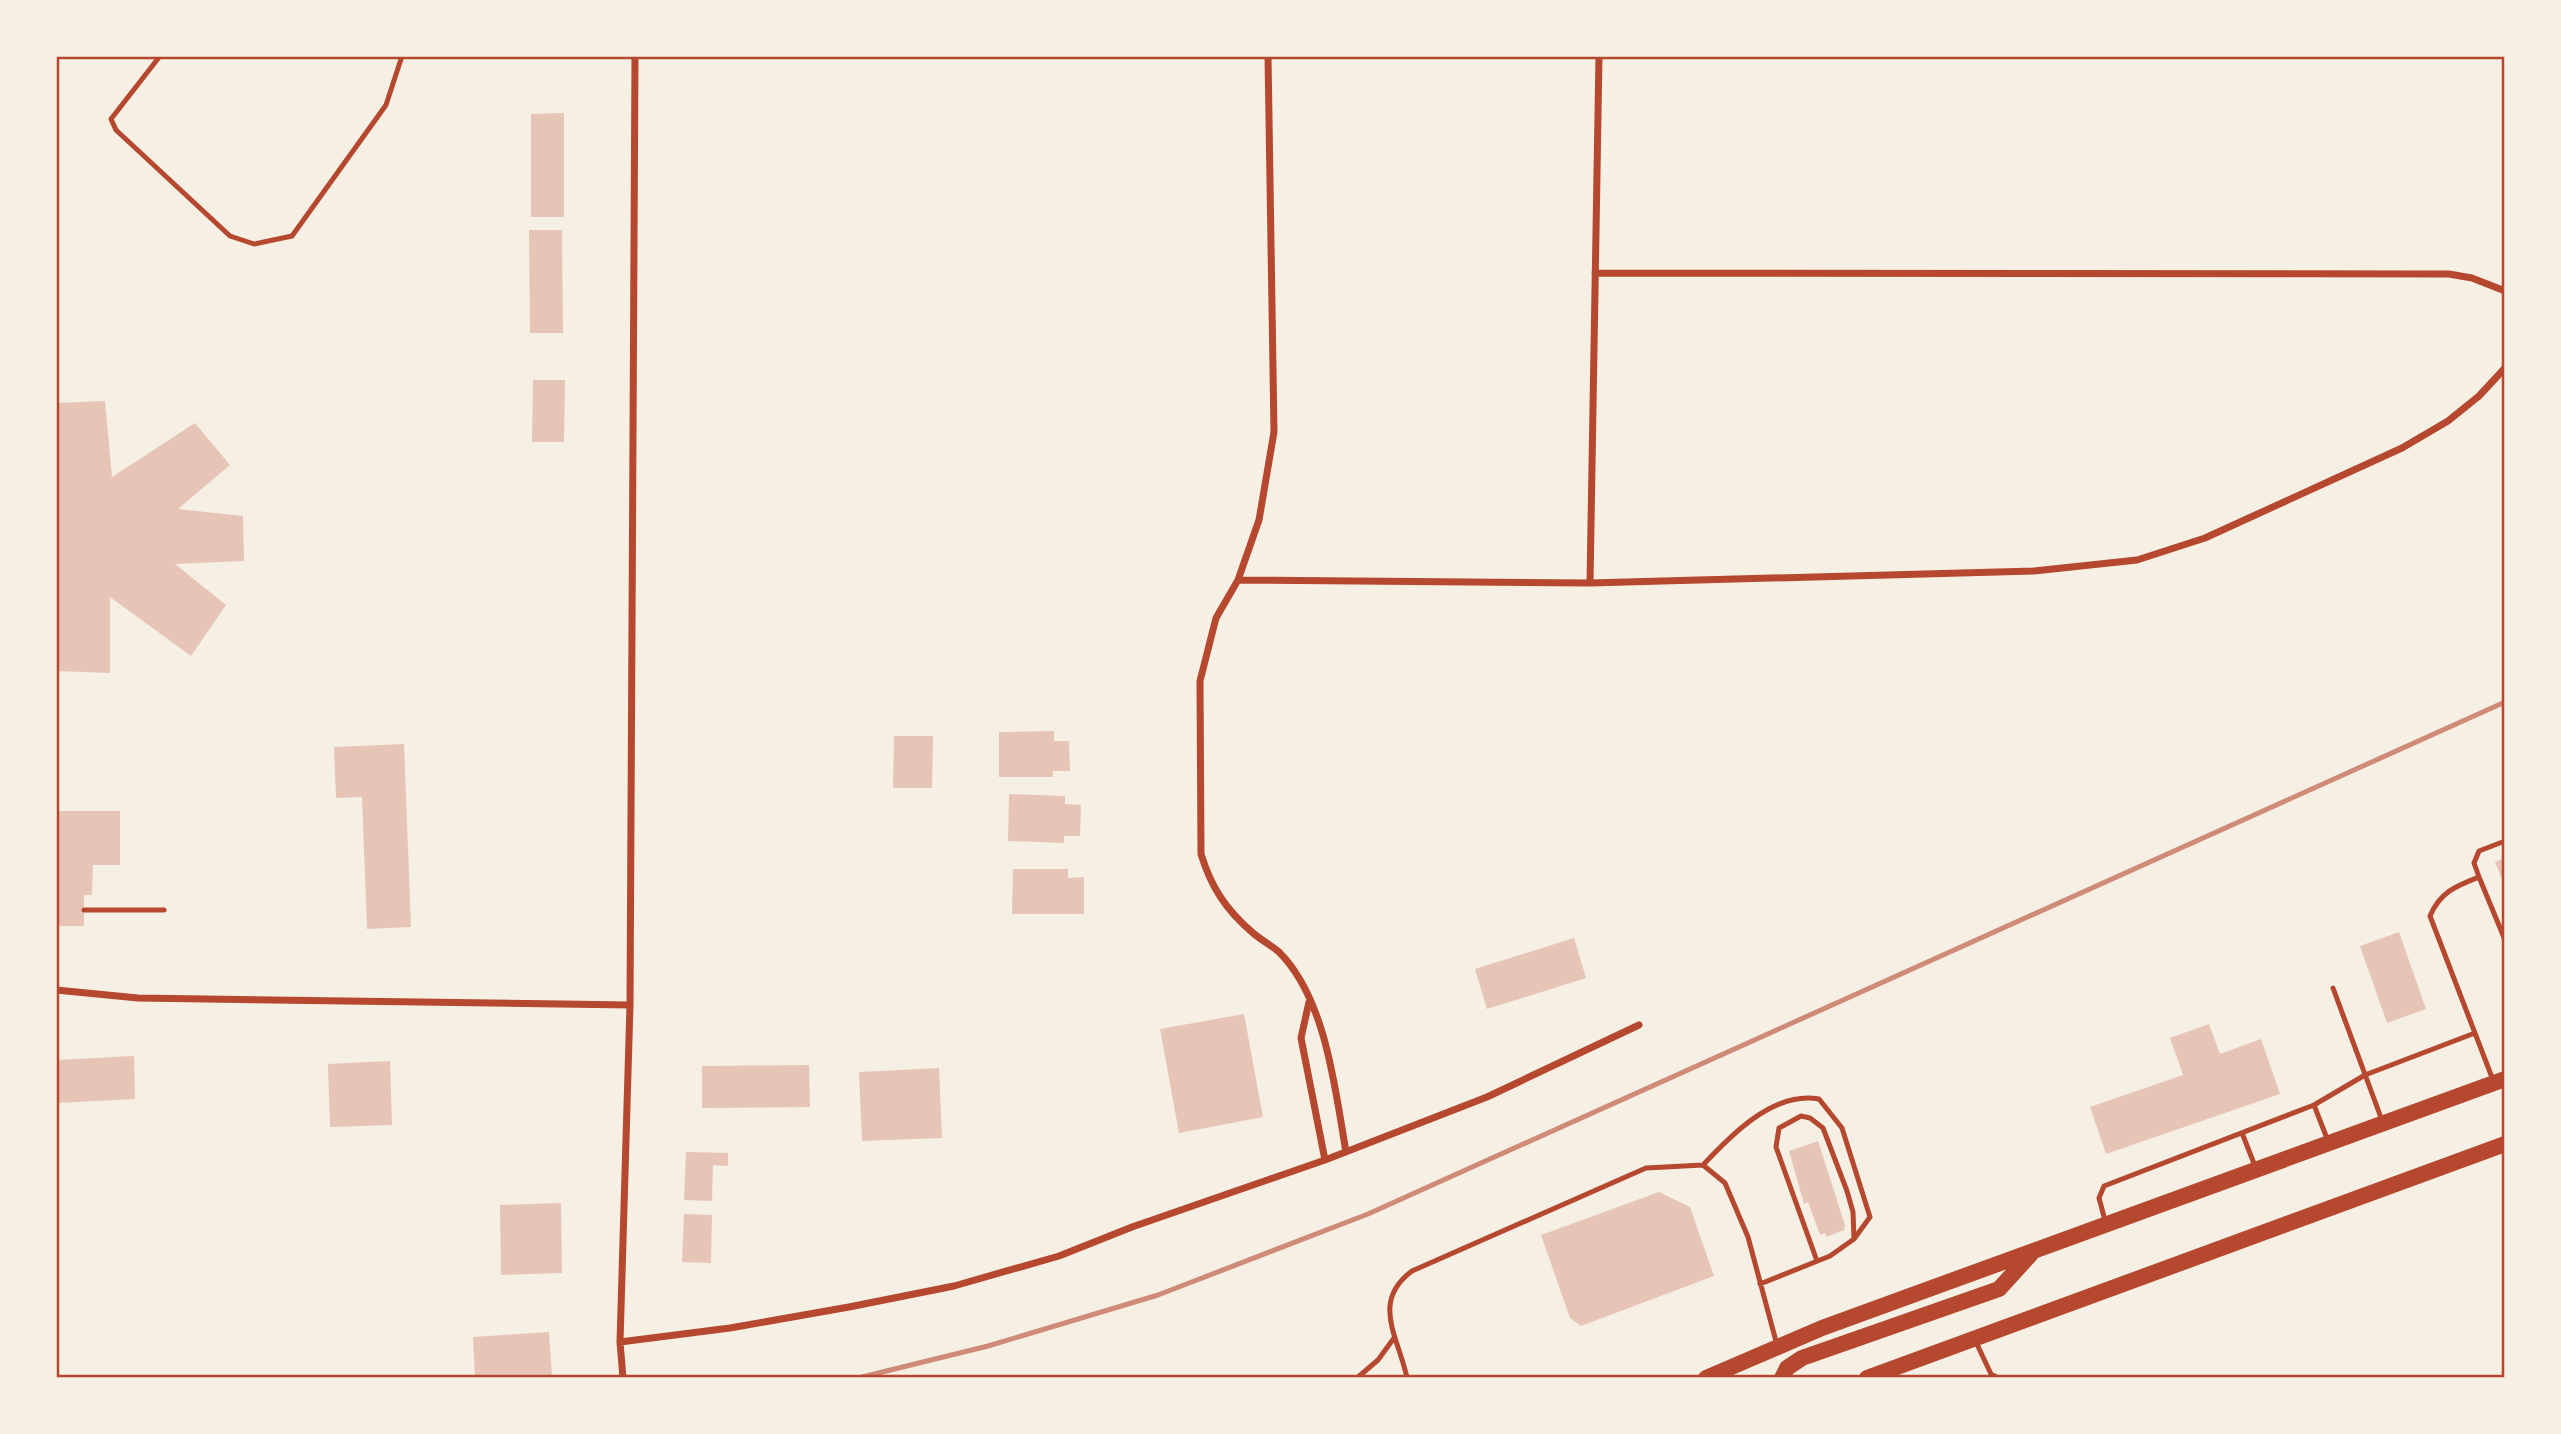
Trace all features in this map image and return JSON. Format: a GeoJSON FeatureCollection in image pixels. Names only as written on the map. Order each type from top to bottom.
{"type":"FeatureCollection","features":[{"type":"Feature","properties":{"kind":"main road"},"geometry":{"type":"LineString","coordinates":[[1706,1378],[1777,1345],[2500,1081]]}},
{"type":"Feature","properties":{"kind":"main road"},"geometry":{"type":"LineString","coordinates":[[1867,1378],[1899,1372],[1974,1339],[2505,1144]]}},
{"type":"Feature","properties":{"kind":"main road"},"geometry":{"type":"LineString","coordinates":[[1782,1378],[1787,1368],[1802,1358],[1999,1289],[2033,1252]]}},
{"type":"Feature","properties":{"kind":"street"},"geometry":{"type":"LineString","coordinates":[[624,1378],[620,1342],[630,1005],[635,56]]}},
{"type":"Feature","properties":{"kind":"street"},"geometry":{"type":"LineString","coordinates":[[1268,56],[1274,432],[1259,520],[1238,580],[1216,618],[1200,681],[1201,854],[1209,881],[1223,904],[1255,935],[1279,952],[1303,985],[1324,1036],[1346,1152]]}},
{"type":"Feature","properties":{"kind":"street"},"geometry":{"type":"LineString","coordinates":[[1590,583],[1599,56]]}},
{"type":"Feature","properties":{"kind":"street"},"geometry":{"type":"LineString","coordinates":[[1595,273],[2449,274],[2505,291]]}},
{"type":"Feature","properties":{"kind":"street"},"geometry":{"type":"LineString","coordinates":[[1238,580],[1590,583],[2034,572],[2137,560],[2205,538],[2402,448],[2448,421],[2479,396],[2505,368]]}},
{"type":"Feature","properties":{"kind":"street"},"geometry":{"type":"LineString","coordinates":[[56,990],[138,998],[630,1005]]}},
{"type":"Feature","properties":{"kind":"street"},"geometry":{"type":"LineString","coordinates":[[1309,1001],[1301,1038],[1325,1160]]}},
{"type":"Feature","properties":{"kind":"street"},"geometry":{"type":"LineString","coordinates":[[620,1342],[730,1328],[954,1286],[1059,1256],[1325,1160],[1487,1097],[1639,1025]]}},
{"type":"Feature","properties":{"kind":"lane"},"geometry":{"type":"LineString","coordinates":[[160,56],[111,119],[116,130],[230,236],[254,244],[292,236],[386,105],[402,56]]}},
{"type":"Feature","properties":{"kind":"lane"},"geometry":{"type":"LineString","coordinates":[[2505,841],[2479,851],[2474,863],[2505,940]]}},
{"type":"Feature","properties":{"kind":"lane"},"geometry":{"type":"LineString","coordinates":[[2479,877],[2452,888],[2436,900],[2430,916],[2475,1033],[2500,1081]]}},
{"type":"Feature","properties":{"kind":"lane"},"geometry":{"type":"LineString","coordinates":[[84,910],[164,910]]}},
{"type":"Feature","properties":{"kind":"lane"},"geometry":{"type":"LineString","coordinates":[[2333,988],[2383,1124]]}},
{"type":"Feature","properties":{"kind":"lane"},"geometry":{"type":"LineString","coordinates":[[2106,1226],[2099,1198],[2104,1186],[2314,1105],[2365,1075],[2475,1033]]}},
{"type":"Feature","properties":{"kind":"lane"},"geometry":{"type":"LineString","coordinates":[[1407,1378],[1394,1338],[1389,1304],[1397,1282],[1412,1271],[1646,1168],[1703,1165],[1760,1114],[1802,1096],[1819,1099],[1842,1128],[1870,1217],[1854,1239],[1817,1261],[1760,1284]]}},
{"type":"Feature","properties":{"kind":"lane"},"geometry":{"type":"LineString","coordinates":[[2314,1105],[2329,1144]]}},
{"type":"Feature","properties":{"kind":"lane"},"geometry":{"type":"LineString","coordinates":[[1817,1261],[1776,1147],[1779,1128],[1801,1116],[1810,1118],[1823,1128],[1853,1212],[1854,1239]]}},
{"type":"Feature","properties":{"kind":"lane"},"geometry":{"type":"LineString","coordinates":[[2242,1133],[2256,1170]]}},
{"type":"Feature","properties":{"kind":"lane"},"geometry":{"type":"LineString","coordinates":[[1703,1165],[1725,1184],[1748,1237],[1777,1345]]}},
{"type":"Feature","properties":{"kind":"lane"},"geometry":{"type":"LineString","coordinates":[[1357,1378],[1378,1360],[1394,1338]]}},
{"type":"Feature","properties":{"kind":"lane"},"geometry":{"type":"LineString","coordinates":[[1974,1339],[1988,1376],[1998,1378]]}},
{"type":"Feature","properties":{"kind":"building"},"geometry":{"type":"Polygon","coordinates":[[[564,113],[564,217],[531,217],[531,114],[564,113]]]}},
{"type":"Feature","properties":{"kind":"building"},"geometry":{"type":"Polygon","coordinates":[[[529,230],[562,230],[563,333],[530,333],[529,230]]]}},
{"type":"Feature","properties":{"kind":"building"},"geometry":{"type":"Polygon","coordinates":[[[533,380],[565,380],[564,442],[532,442],[533,380]]]}},
{"type":"Feature","properties":{"kind":"building"},"geometry":{"type":"Polygon","coordinates":[[[105,401],[112,477],[195,423],[230,465],[178,509],[243,516],[244,561],[175,564],[226,605],[191,656],[110,597],[110,673],[56,671],[56,403],[105,401]]]}},
{"type":"Feature","properties":{"kind":"building"},"geometry":{"type":"Polygon","coordinates":[[[1054,731],[1054,741],[1069,741],[1070,771],[1053,771],[1053,777],[999,777],[999,732],[1054,731]]]}},
{"type":"Feature","properties":{"kind":"building"},"geometry":{"type":"Polygon","coordinates":[[[894,736],[933,736],[932,788],[893,788],[894,736]]]}},
{"type":"Feature","properties":{"kind":"building"},"geometry":{"type":"Polygon","coordinates":[[[404,744],[411,927],[367,929],[362,797],[336,798],[334,747],[404,744]]]}},
{"type":"Feature","properties":{"kind":"building"},"geometry":{"type":"Polygon","coordinates":[[[1009,794],[1065,796],[1065,804],[1081,805],[1080,836],[1064,836],[1064,843],[1008,841],[1009,794]]]}},
{"type":"Feature","properties":{"kind":"building"},"geometry":{"type":"Polygon","coordinates":[[[56,811],[120,811],[120,865],[93,865],[92,895],[84,895],[84,926],[56,926],[56,811]]]}},
{"type":"Feature","properties":{"kind":"building"},"geometry":{"type":"Polygon","coordinates":[[[2505,858],[2505,887],[2495,862],[2505,858]]]}},
{"type":"Feature","properties":{"kind":"building"},"geometry":{"type":"Polygon","coordinates":[[[1013,869],[1068,869],[1068,878],[1084,877],[1084,914],[1012,914],[1013,869]]]}},
{"type":"Feature","properties":{"kind":"building"},"geometry":{"type":"Polygon","coordinates":[[[2399,932],[2426,1009],[2387,1023],[2360,946],[2399,932]]]}},
{"type":"Feature","properties":{"kind":"building"},"geometry":{"type":"Polygon","coordinates":[[[1574,938],[1586,978],[1487,1009],[1475,969],[1574,938]]]}},
{"type":"Feature","properties":{"kind":"building"},"geometry":{"type":"Polygon","coordinates":[[[1244,1014],[1263,1117],[1179,1133],[1160,1029],[1244,1014]]]}},
{"type":"Feature","properties":{"kind":"building"},"geometry":{"type":"Polygon","coordinates":[[[2209,1024],[2220,1054],[2261,1039],[2280,1094],[2106,1154],[2090,1107],[2183,1075],[2170,1038],[2209,1024]]]}},
{"type":"Feature","properties":{"kind":"building"},"geometry":{"type":"Polygon","coordinates":[[[134,1056],[135,1099],[56,1103],[56,1060],[134,1056]]]}},
{"type":"Feature","properties":{"kind":"building"},"geometry":{"type":"Polygon","coordinates":[[[390,1061],[392,1125],[330,1127],[328,1064],[390,1061]]]}},
{"type":"Feature","properties":{"kind":"building"},"geometry":{"type":"Polygon","coordinates":[[[809,1065],[810,1107],[702,1108],[702,1066],[809,1065]]]}},
{"type":"Feature","properties":{"kind":"building"},"geometry":{"type":"Polygon","coordinates":[[[939,1068],[942,1138],[862,1141],[859,1072],[939,1068]]]}},
{"type":"Feature","properties":{"kind":"building"},"geometry":{"type":"Polygon","coordinates":[[[1818,1141],[1845,1225],[1844,1230],[1826,1237],[1825,1233],[1820,1235],[1808,1202],[1804,1204],[1789,1151],[1818,1141]]]}},
{"type":"Feature","properties":{"kind":"building"},"geometry":{"type":"Polygon","coordinates":[[[686,1152],[728,1153],[728,1166],[713,1165],[712,1201],[684,1200],[686,1152]]]}},
{"type":"Feature","properties":{"kind":"building"},"geometry":{"type":"Polygon","coordinates":[[[1659,1192],[1690,1207],[1714,1276],[1581,1326],[1570,1318],[1541,1235],[1659,1192]]]}},
{"type":"Feature","properties":{"kind":"building"},"geometry":{"type":"Polygon","coordinates":[[[561,1203],[562,1273],[501,1275],[500,1205],[561,1203]]]}},
{"type":"Feature","properties":{"kind":"building"},"geometry":{"type":"Polygon","coordinates":[[[684,1214],[712,1215],[711,1263],[682,1262],[684,1214]]]}},
{"type":"Feature","properties":{"kind":"building"},"geometry":{"type":"Polygon","coordinates":[[[549,1332],[552,1377],[475,1378],[473,1337],[549,1332]]]}},
{"type":"Feature","properties":{"kind":"railway"},"geometry":{"type":"LineString","coordinates":[[858,1378],[988,1346],[1158,1295],[1368,1214],[2505,702]]}}]}
